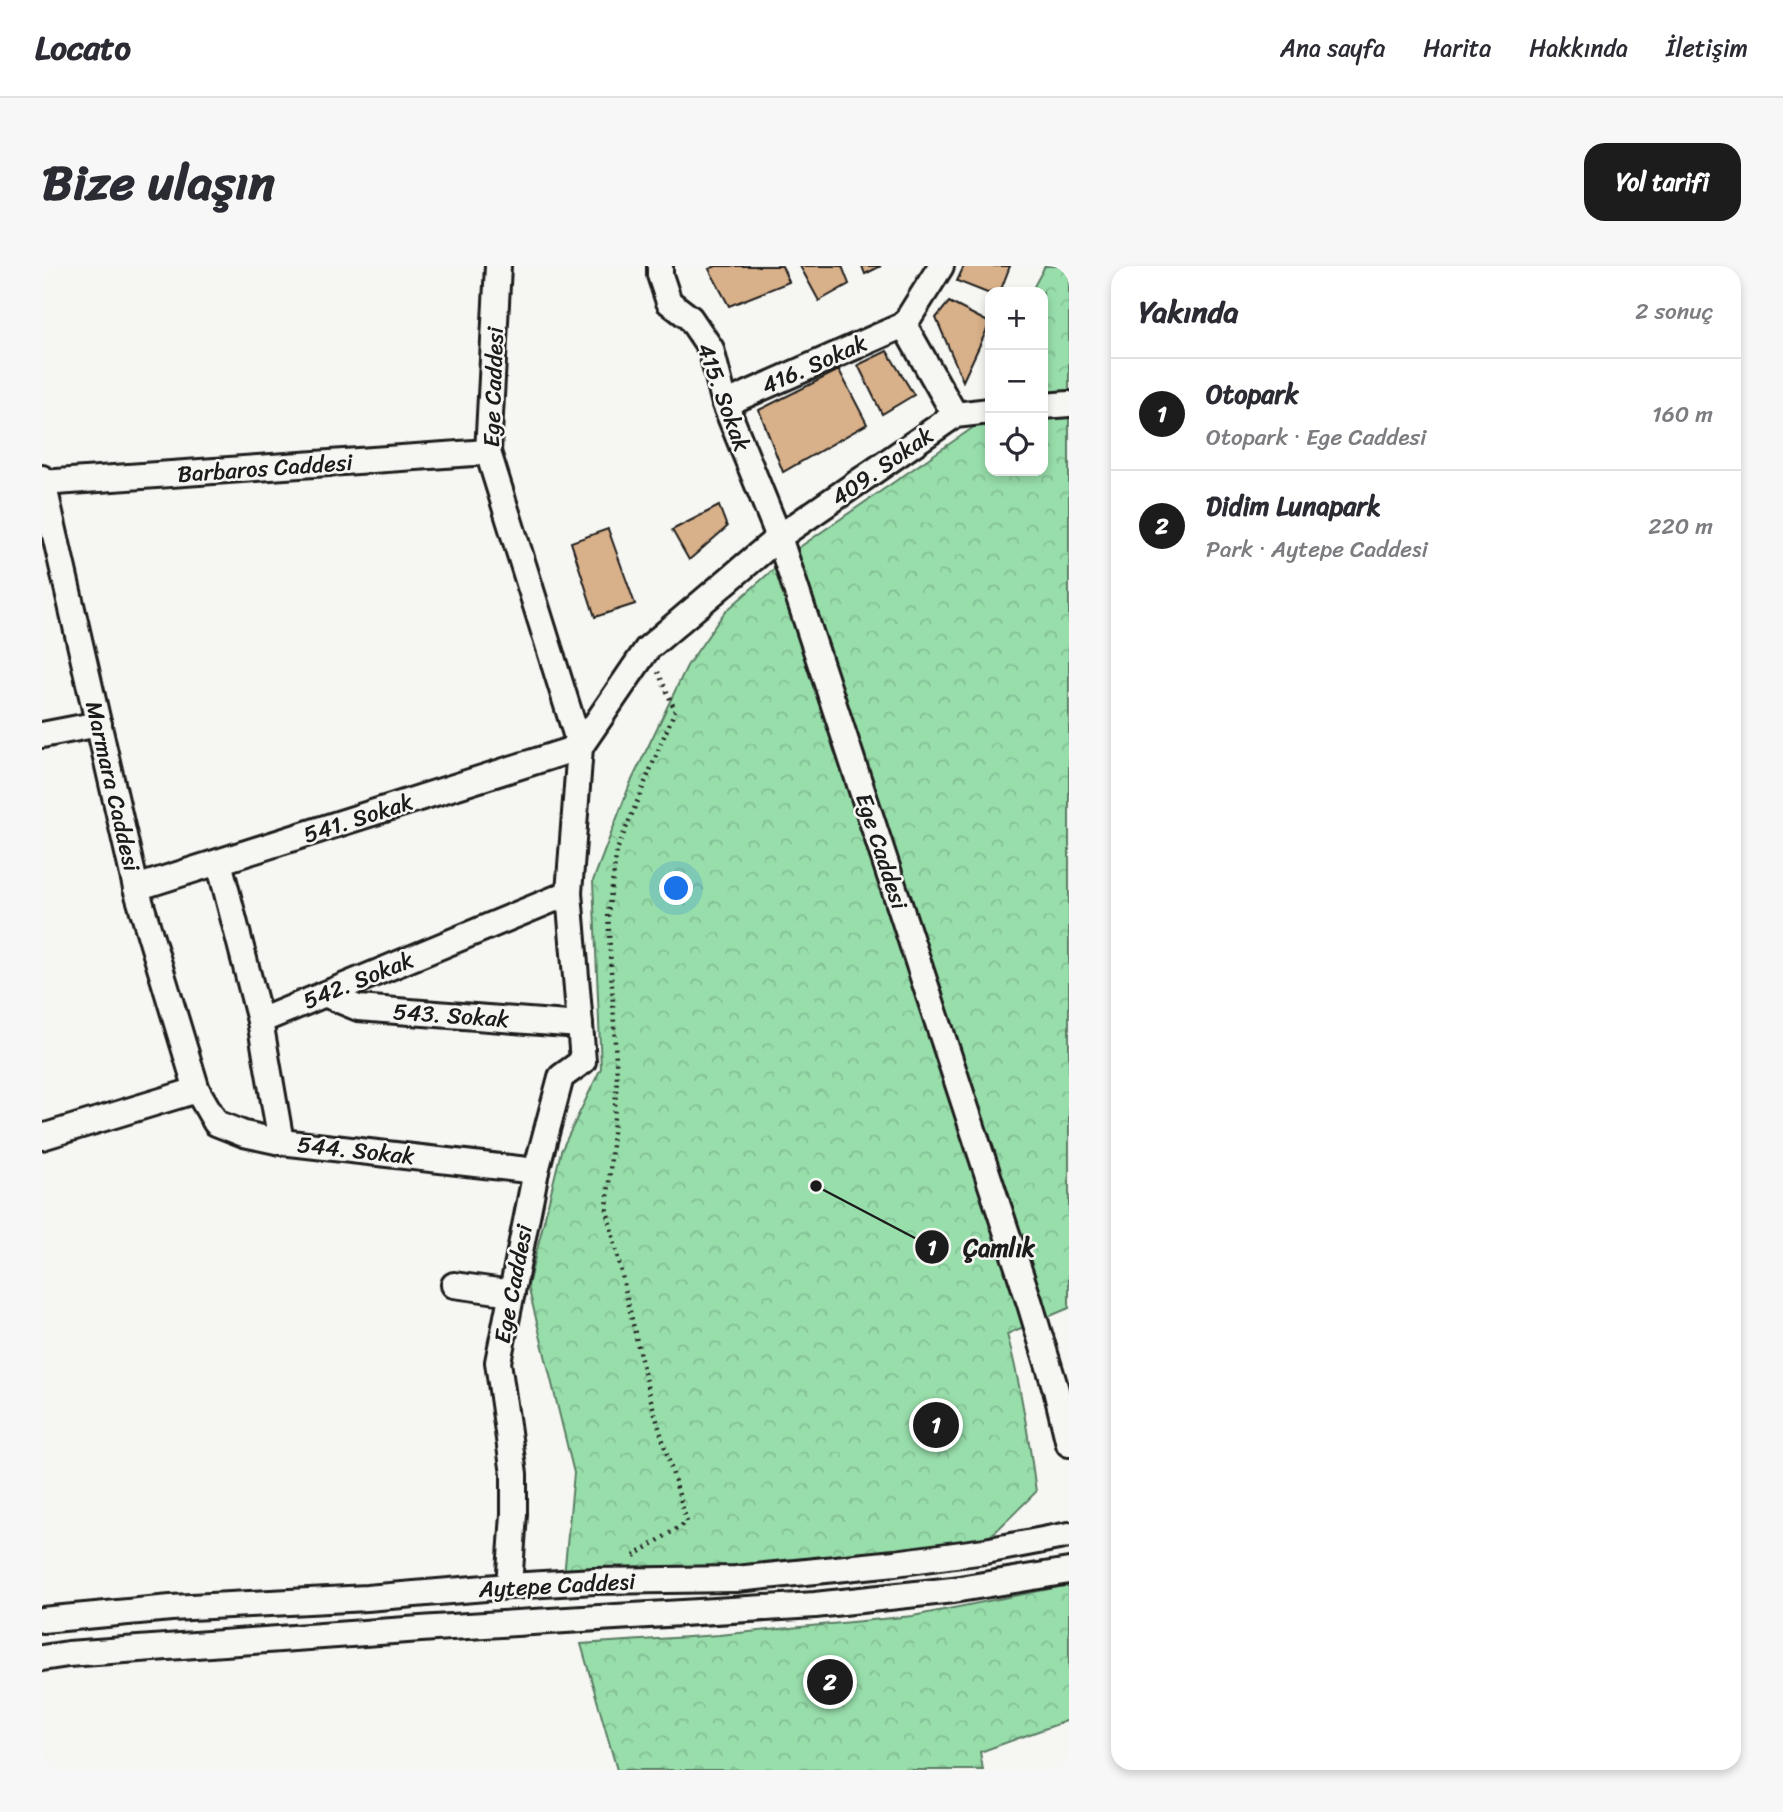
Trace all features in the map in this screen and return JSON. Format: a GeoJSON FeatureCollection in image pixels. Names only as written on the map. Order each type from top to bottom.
{"type":"FeatureCollection","features":[{"type":"Feature","properties":{"kind":"street","name":"Ege Caddesi"},"geometry":{"type":"LineString","coordinates":[[498,266],[488,452],[580,747],[569,893],[583,1061],[561,1077],[536,1171],[498,1362],[514,1474],[509,1586]]}},
{"type":"Feature","properties":{"kind":"street","name":"415. Sokak"},"geometry":{"type":"LineString","coordinates":[[660,266],[660,275],[669,302],[690,318],[711,349],[724,404],[779,537]]}},
{"type":"Feature","properties":{"kind":"street"},"geometry":{"type":"LineString","coordinates":[[941,266],[904,325],[955,415]]}},
{"type":"Feature","properties":{"kind":"street","name":"416. Sokak"},"geometry":{"type":"LineString","coordinates":[[724,404],[904,325]]}},
{"type":"Feature","properties":{"kind":"street"},"geometry":{"type":"LineString","coordinates":[[1048,406],[1069,404]]}},
{"type":"Feature","properties":{"kind":"street","name":"409. Sokak"},"geometry":{"type":"LineString","coordinates":[[779,537],[955,415],[985,412]]}},
{"type":"Feature","properties":{"kind":"street","name":"Barbaros Caddesi"},"geometry":{"type":"LineString","coordinates":[[42,481],[488,452]]}},
{"type":"Feature","properties":{"kind":"street","name":"Marmara Caddesi"},"geometry":{"type":"LineString","coordinates":[[42,481],[136,888],[197,1090]]}},
{"type":"Feature","properties":{"kind":"street","name":"Ege Caddesi"},"geometry":{"type":"LineString","coordinates":[[779,537],[1030,1304],[1069,1444]]}},
{"type":"Feature","properties":{"kind":"street"},"geometry":{"type":"LineString","coordinates":[[580,747],[647,649],[779,537]]}},
{"type":"Feature","properties":{"kind":"street"},"geometry":{"type":"LineString","coordinates":[[42,735],[99,724]]}},
{"type":"Feature","properties":{"kind":"street","name":"541. Sokak"},"geometry":{"type":"LineString","coordinates":[[136,888],[580,747]]}},
{"type":"Feature","properties":{"kind":"street"},"geometry":{"type":"LineString","coordinates":[[219,862],[260,1021],[281,1142]]}},
{"type":"Feature","properties":{"kind":"street","name":"542. Sokak"},"geometry":{"type":"LineString","coordinates":[[260,1021],[569,893]]}},
{"type":"Feature","properties":{"kind":"street","name":"543. Sokak"},"geometry":{"type":"LineString","coordinates":[[324,994],[358,1008],[580,1025]]}},
{"type":"Feature","properties":{"kind":"street"},"geometry":{"type":"LineString","coordinates":[[42,1137],[197,1090]]}},
{"type":"Feature","properties":{"kind":"street","name":"544. Sokak"},"geometry":{"type":"LineString","coordinates":[[197,1090],[216,1123],[244,1134],[281,1142],[536,1171]]}},
{"type":"Feature","properties":{"kind":"street"},"geometry":{"type":"LineString","coordinates":[[454,1285],[512,1293]]}},
{"type":"Feature","properties":{"kind":"street","name":"Aytepe Caddesi"},"geometry":{"type":"LineString","coordinates":[[42,1620],[171,1608],[367,1598],[509,1586],[595,1581],[736,1579],[895,1563],[985,1551],[1069,1535]]}},
{"type":"Feature","properties":{"kind":"street","name":"Aytepe Caddesi"},"geometry":{"type":"LineString","coordinates":[[42,1658],[422,1629],[815,1605],[953,1590],[1069,1571]]}},
{"type":"Feature","properties":{"kind":"path"},"geometry":{"type":"LineString","coordinates":[[629,1559],[687,1522],[648,1390],[607,1210],[617,1079],[608,913],[617,850],[675,710],[647,649]]}},
{"type":"Feature","properties":{"kind":"green space"},"geometry":{"type":"Polygon","coordinates":[[[1045,266],[1069,266],[1069,1308],[1007,1334],[1024,1412],[1036,1492],[989,1538],[780,1571],[564,1576],[574,1473],[528,1286],[561,1151],[601,1068],[593,881],[630,784],[687,666],[724,613],[794,551],[985,419],[985,476],[1048,476],[1048,287],[1034,287],[1045,266]]]}},
{"type":"Feature","properties":{"kind":"green space"},"geometry":{"type":"Polygon","coordinates":[[[1069,1585],[1069,1720],[980,1752],[983,1770],[617,1770],[581,1644],[719,1635],[913,1616],[1069,1585]]]}},
{"type":"Feature","properties":{"kind":"building"},"geometry":{"type":"Polygon","coordinates":[[[716,266],[782,266],[789,282],[729,306],[709,269],[716,266]]]}},
{"type":"Feature","properties":{"kind":"building"},"geometry":{"type":"Polygon","coordinates":[[[800,266],[842,266],[849,284],[819,301],[800,266]]]}},
{"type":"Feature","properties":{"kind":"building"},"geometry":{"type":"Polygon","coordinates":[[[862,266],[881,266],[865,274],[862,266]]]}},
{"type":"Feature","properties":{"kind":"building"},"geometry":{"type":"Polygon","coordinates":[[[964,266],[1010,266],[1002,287],[985,287],[985,292],[957,281],[964,266]]]}},
{"type":"Feature","properties":{"kind":"building"},"geometry":{"type":"Polygon","coordinates":[[[949,302],[985,320],[985,334],[963,381],[936,318],[949,302]]]}},
{"type":"Feature","properties":{"kind":"building"},"geometry":{"type":"Polygon","coordinates":[[[887,351],[914,395],[882,414],[858,365],[887,351]]]}},
{"type":"Feature","properties":{"kind":"building"},"geometry":{"type":"Polygon","coordinates":[[[839,370],[867,424],[783,472],[759,410],[839,370]]]}},
{"type":"Feature","properties":{"kind":"building"},"geometry":{"type":"Polygon","coordinates":[[[719,506],[727,527],[689,560],[672,530],[719,506]]]}},
{"type":"Feature","properties":{"kind":"building"},"geometry":{"type":"Polygon","coordinates":[[[608,529],[635,604],[595,617],[571,542],[608,529]]]}},
{"type":"Feature","properties":{"kind":"place","name":"Çamlık"},"geometry":{"type":"Point","coordinates":[816,1186]}},
{"type":"Feature","properties":{"kind":"place","name":"Otopark"},"geometry":{"type":"Point","coordinates":[936,1425]}},
{"type":"Feature","properties":{"kind":"place","name":"Didim Lunapark"},"geometry":{"type":"Point","coordinates":[830,1682]}}]}
